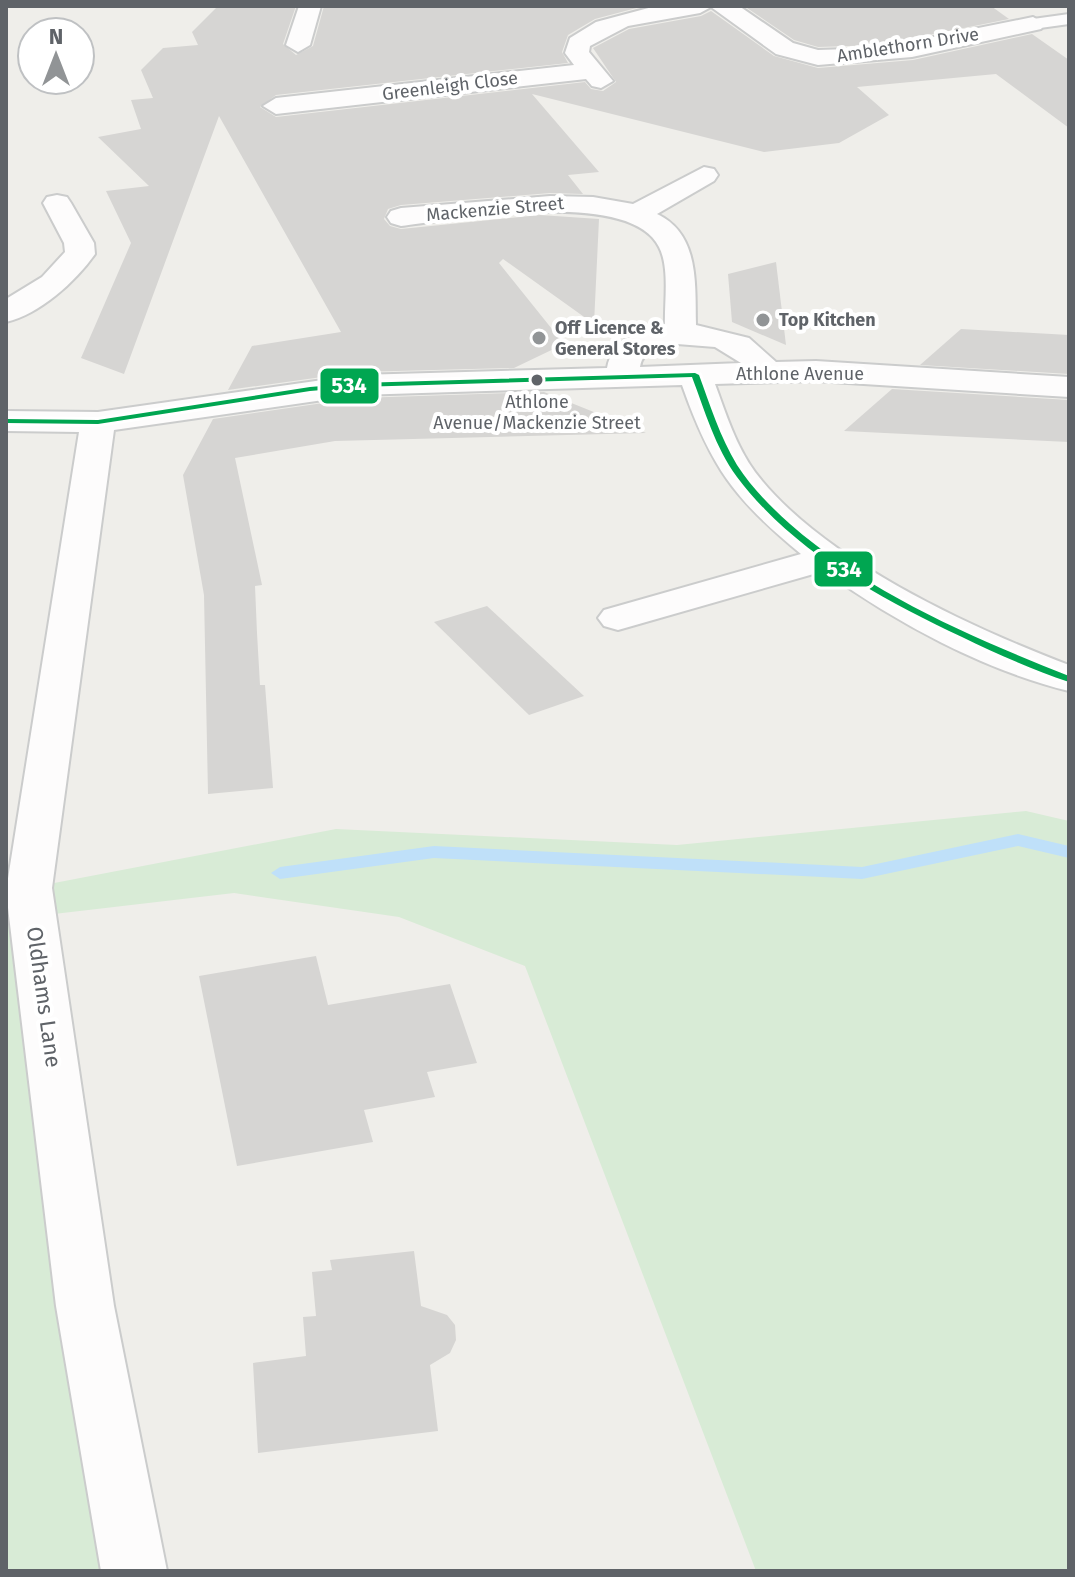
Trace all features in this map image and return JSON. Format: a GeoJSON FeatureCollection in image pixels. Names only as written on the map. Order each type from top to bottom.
{"type":"FeatureCollection","features":[{"type":"Feature","properties":{"kind":"street"},"geometry":{"type":"LineString","coordinates":[[271,29],[300,37],[310,6]]}},
{"type":"Feature","properties":{"kind":"street","name":"Greenleigh Close"},"geometry":{"type":"LineString","coordinates":[[276,106],[487,80],[596,76],[577,53],[578,43],[587,35],[638,17],[700,6]]}},
{"type":"Feature","properties":{"kind":"street","name":"Amblethorn Drive"},"geometry":{"type":"LineString","coordinates":[[722,6],[739,14],[787,50],[816,57],[890,52],[1030,31]]}},
{"type":"Feature","properties":{"kind":"street"},"geometry":{"type":"LineString","coordinates":[[293,81],[308,103]]}},
{"type":"Feature","properties":{"kind":"street"},"geometry":{"type":"LineString","coordinates":[[635,215],[704,175]]}},
{"type":"Feature","properties":{"kind":"street"},"geometry":{"type":"LineString","coordinates":[[6,313],[53,283],[80,254],[79,243],[57,203]]}},
{"type":"Feature","properties":{"kind":"street","name":"Mackenzie Street"},"geometry":{"type":"LineString","coordinates":[[401,217],[544,203],[585,203],[635,215],[662,226],[675,247],[681,334]]}},
{"type":"Feature","properties":{"kind":"street"},"geometry":{"type":"LineString","coordinates":[[622,377],[625,358],[633,349],[660,336],[681,334],[701,335],[738,345],[766,371]]}},
{"type":"Feature","properties":{"kind":"street","name":"Athlone Avenue"},"geometry":{"type":"LineString","coordinates":[[6,421],[98,422],[310,389],[766,371],[861,373],[980,384],[1069,387]]}},
{"type":"Feature","properties":{"kind":"street"},"geometry":{"type":"LineString","coordinates":[[695,375],[736,471],[775,513],[827,558],[885,597],[956,634],[1069,679]]}},
{"type":"Feature","properties":{"kind":"street","name":"Oldhams Lane"},"geometry":{"type":"LineString","coordinates":[[98,422],[29,888],[85,1306],[134,1571]]}},
{"type":"Feature","properties":{"kind":"street"},"geometry":{"type":"LineString","coordinates":[[618,618],[827,558]]}},
{"type":"Feature","properties":{"kind":"lane"},"geometry":{"type":"LineString","coordinates":[[1030,31],[1069,19]]}},
{"type":"Feature","properties":{"kind":"green space"},"geometry":{"type":"Polygon","coordinates":[[[1026,811],[1069,821],[1069,1571],[756,1571],[525,966],[399,917],[234,893],[54,914],[49,884],[336,829],[677,845],[1026,811]]]}},
{"type":"Feature","properties":{"kind":"green space"},"geometry":{"type":"Polygon","coordinates":[[[6,878],[29,888],[134,1571],[6,1571],[6,878]]]}},
{"type":"Feature","properties":{"kind":"building"},"geometry":{"type":"Polygon","coordinates":[[[218,6],[296,6],[283,44],[296,55],[313,46],[324,6],[644,6],[595,19],[568,35],[562,52],[568,63],[276,95],[260,107],[276,117],[585,82],[591,89],[603,91],[616,82],[593,48],[629,29],[701,16],[711,11],[774,56],[818,68],[913,60],[1032,34],[1069,60],[1069,128],[996,74],[857,87],[889,115],[839,143],[764,152],[532,94],[599,172],[568,175],[583,194],[550,193],[401,205],[388,209],[384,219],[390,226],[401,229],[540,215],[599,219],[594,324],[503,259],[499,263],[564,344],[514,368],[358,372],[228,390],[252,346],[341,332],[219,116],[124,374],[81,358],[131,243],[106,191],[149,186],[98,137],[141,129],[131,100],[153,98],[141,70],[163,48],[198,45],[192,32],[218,6]]]}},
{"type":"Feature","properties":{"kind":"building"},"geometry":{"type":"Polygon","coordinates":[[[744,6],[991,6],[1009,19],[879,45],[818,47],[794,40],[744,6]]]}},
{"type":"Feature","properties":{"kind":"building"},"geometry":{"type":"Polygon","coordinates":[[[776,262],[786,345],[732,322],[728,274],[776,262]]]}},
{"type":"Feature","properties":{"kind":"building"},"geometry":{"type":"Polygon","coordinates":[[[961,329],[1069,335],[1069,374],[920,365],[961,329]]]}},
{"type":"Feature","properties":{"kind":"building"},"geometry":{"type":"Polygon","coordinates":[[[892,389],[1069,400],[1069,442],[844,431],[892,389]]]}},
{"type":"Feature","properties":{"kind":"building"},"geometry":{"type":"Polygon","coordinates":[[[544,392],[646,433],[335,441],[235,458],[262,585],[255,586],[257,633],[260,685],[265,685],[273,788],[208,794],[204,595],[183,475],[213,419],[358,398],[544,392]]]}},
{"type":"Feature","properties":{"kind":"building"},"geometry":{"type":"Polygon","coordinates":[[[487,606],[584,696],[529,715],[434,622],[487,606]]]}},
{"type":"Feature","properties":{"kind":"building"},"geometry":{"type":"Polygon","coordinates":[[[316,956],[328,1005],[450,984],[477,1063],[427,1072],[435,1097],[364,1110],[373,1142],[237,1166],[199,976],[316,956]]]}},
{"type":"Feature","properties":{"kind":"building"},"geometry":{"type":"Polygon","coordinates":[[[414,1251],[421,1306],[447,1315],[455,1325],[456,1340],[450,1353],[430,1365],[438,1431],[258,1453],[253,1363],[306,1356],[303,1317],[316,1316],[312,1272],[332,1270],[330,1260],[414,1251]]]}},
{"type":"Feature","properties":{"kind":"waterway"},"geometry":{"type":"LineString","coordinates":[[280,873],[434,852],[862,873],[1018,840],[1069,852]]}},
{"type":"Feature","properties":{"kind":"transit line","name":"534"},"geometry":{"type":"LineString","coordinates":[[695,375],[732,463],[769,509],[804,541],[845,570],[936,622],[1069,679]]}},
{"type":"Feature","properties":{"kind":"transit line","name":"534"},"geometry":{"type":"LineString","coordinates":[[6,421],[98,422],[310,389],[358,385],[695,375]]}},
{"type":"Feature","properties":{"kind":"place","name":"Top Kitchen"},"geometry":{"type":"Point","coordinates":[763,320]}},
{"type":"Feature","properties":{"kind":"place","name":"Off Licence & General Stores"},"geometry":{"type":"Point","coordinates":[539,338]}},
{"type":"Feature","properties":{"kind":"place","name":"Athlone Avenue/Mackenzie Street"},"geometry":{"type":"Point","coordinates":[537,380]}}]}
